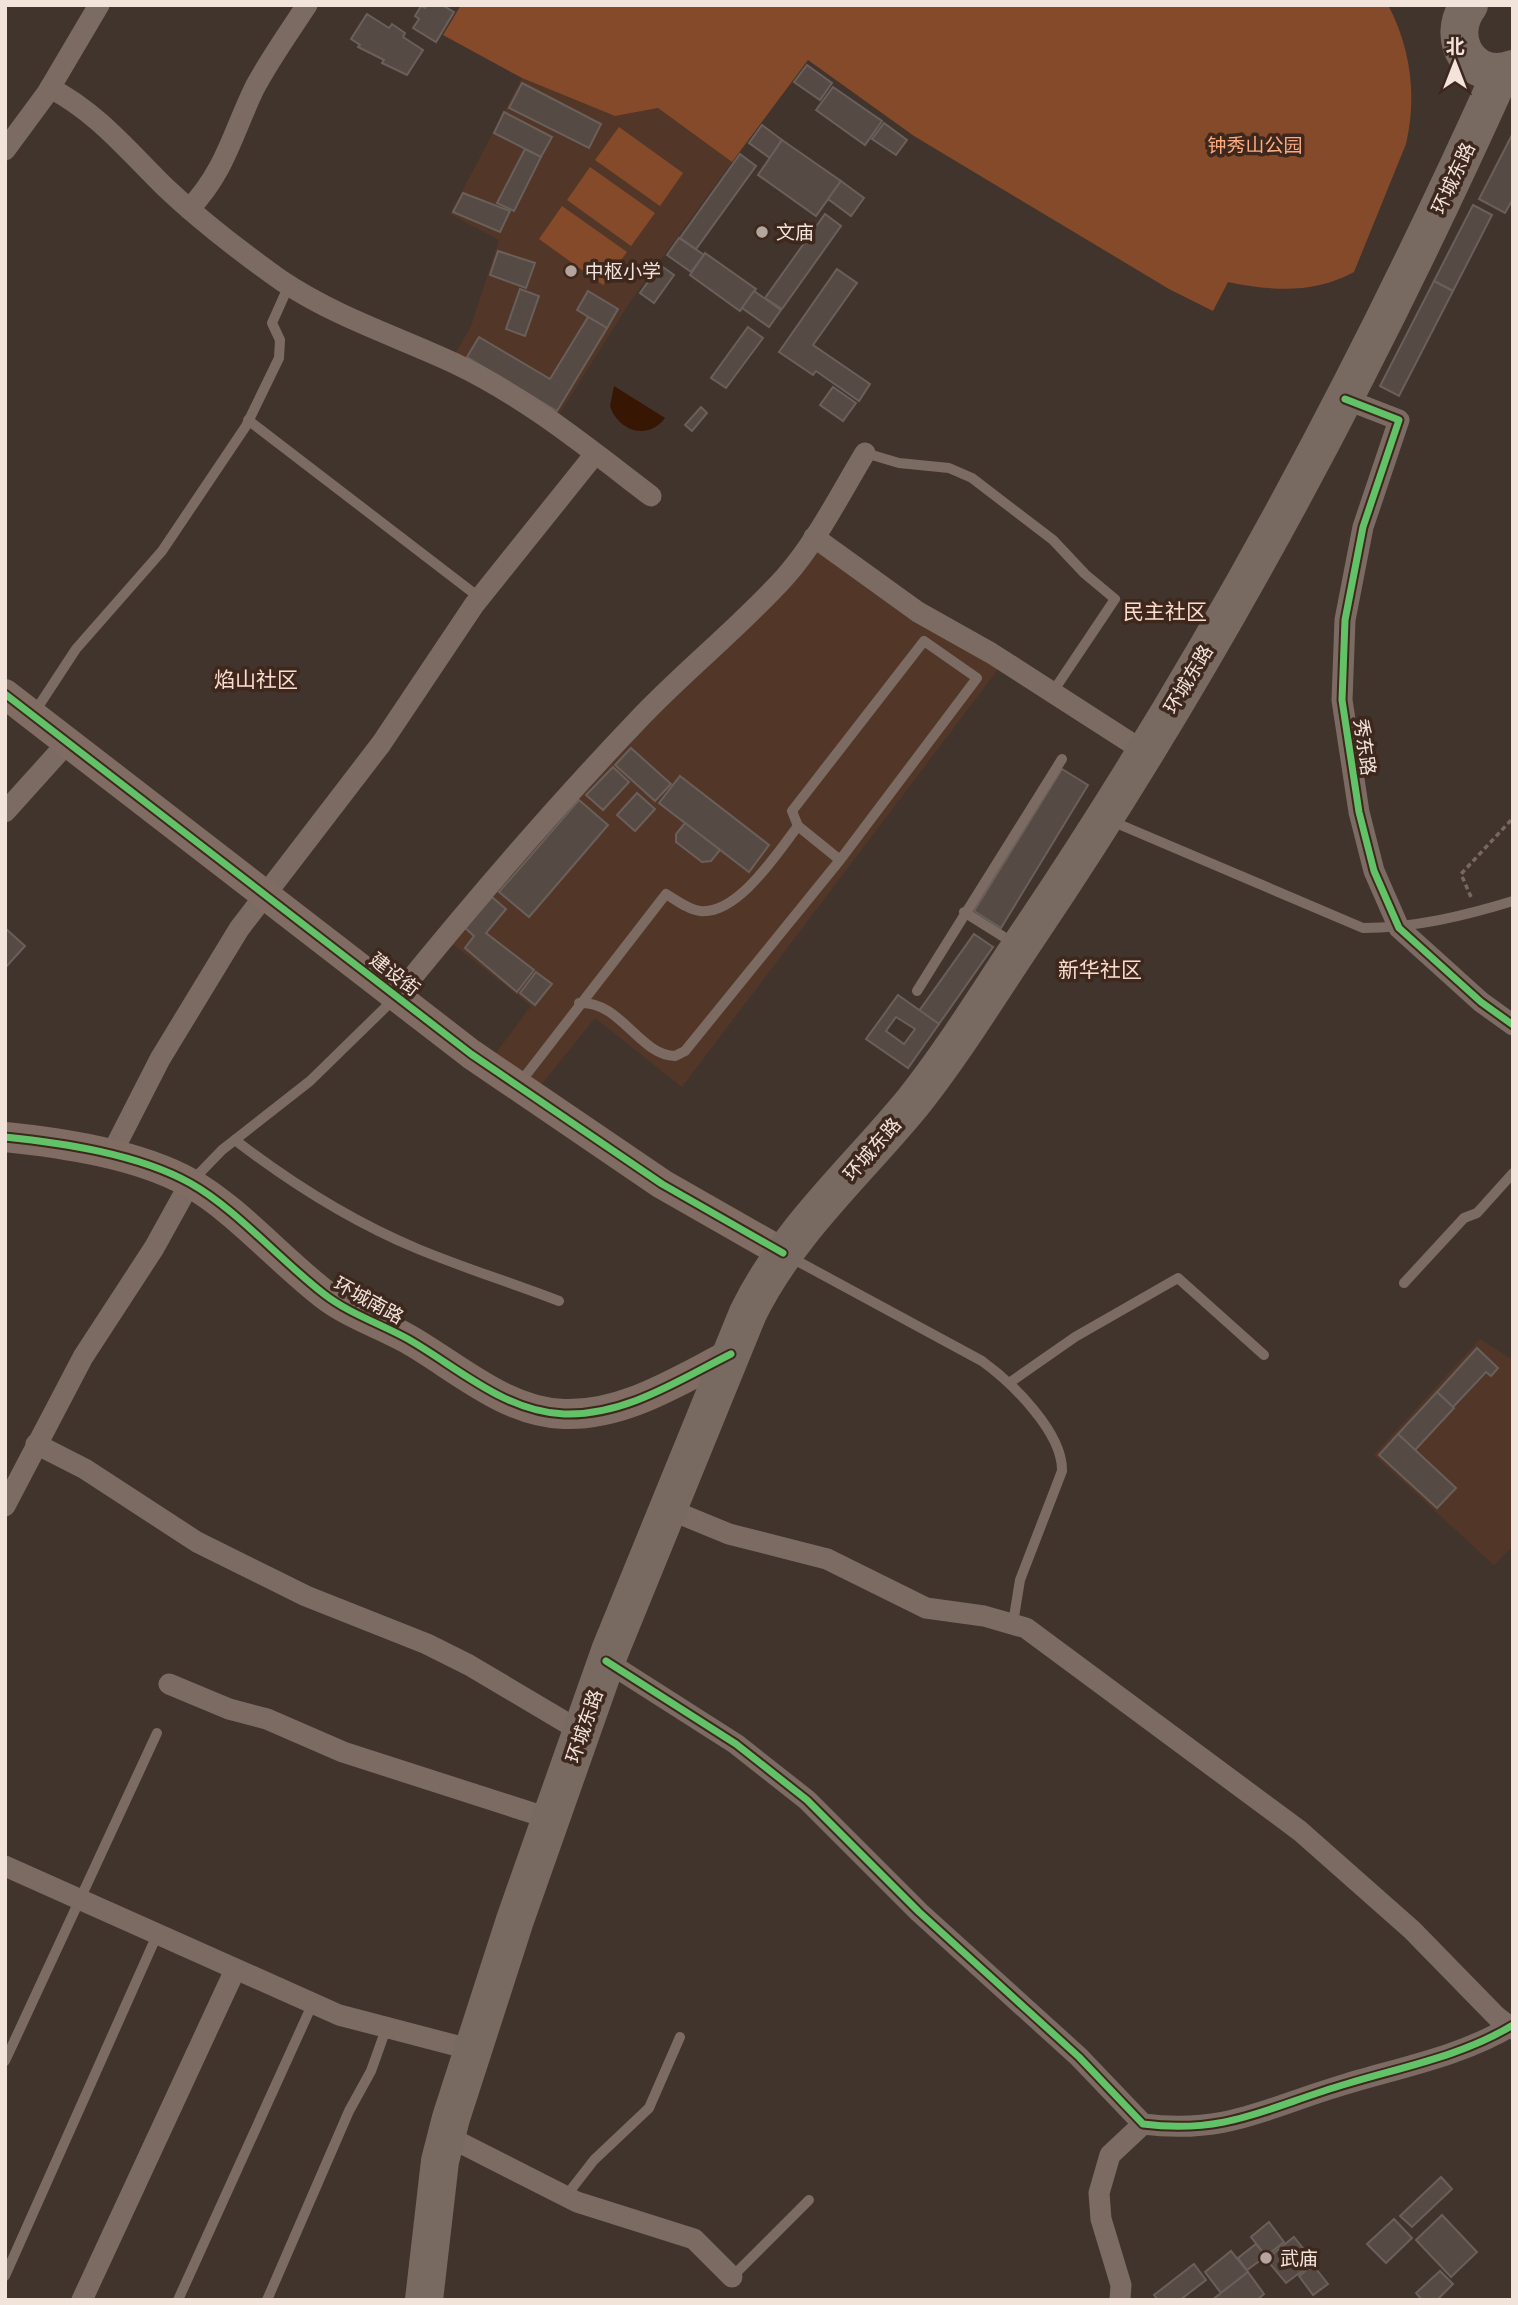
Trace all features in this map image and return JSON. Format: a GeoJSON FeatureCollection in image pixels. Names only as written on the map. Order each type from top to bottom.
{"type":"FeatureCollection","features":[{"type":"Feature","properties":{"kind":"highway"},"geometry":{"type":"LineString","coordinates":[[1458,13],[1458,40],[1469,60],[1478,68],[1507,71]]}},
{"type":"Feature","properties":{"kind":"highway","name":"环城东路"},"geometry":{"type":"LineString","coordinates":[[424,2300],[435,2189],[447,2136],[473,2050],[606,1661],[761,1286],[783,1253],[916,1099],[1020,947],[1145,752],[1275,531],[1345,399],[1507,71]]}},
{"type":"Feature","properties":{"kind":"street"},"geometry":{"type":"LineString","coordinates":[[5,150],[50,88],[99,5]]}},
{"type":"Feature","properties":{"kind":"street"},"geometry":{"type":"LineString","coordinates":[[189,209],[210,187],[225,160],[257,84],[306,5]]}},
{"type":"Feature","properties":{"kind":"street"},"geometry":{"type":"LineString","coordinates":[[50,88],[92,114],[189,209],[231,244],[289,285],[345,317],[454,363],[491,383],[539,411],[651,496]]}},
{"type":"Feature","properties":{"kind":"street","name":"秀东路"},"geometry":{"type":"LineString","coordinates":[[1345,399],[1399,420],[1363,527],[1345,620],[1342,700],[1365,842],[1381,891],[1399,928],[1481,1002],[1513,1025]]}},
{"type":"Feature","properties":{"kind":"street"},"geometry":{"type":"LineString","coordinates":[[397,996],[481,891],[550,815],[679,676],[784,578],[814,537],[865,453]]}},
{"type":"Feature","properties":{"kind":"street"},"geometry":{"type":"LineString","coordinates":[[111,1155],[134,1106],[187,1012],[266,893],[381,744],[480,598],[595,454]]}},
{"type":"Feature","properties":{"kind":"street"},"geometry":{"type":"LineString","coordinates":[[814,537],[918,612],[991,653],[1145,752]]}},
{"type":"Feature","properties":{"kind":"street","name":"建设街"},"geometry":{"type":"LineString","coordinates":[[5,694],[517,1085],[662,1184],[783,1253]]}},
{"type":"Feature","properties":{"kind":"street"},"geometry":{"type":"LineString","coordinates":[[5,812],[68,742]]}},
{"type":"Feature","properties":{"kind":"street","name":"环城南路"},"geometry":{"type":"LineString","coordinates":[[5,1137],[111,1155],[168,1172],[190,1183],[218,1202],[327,1296],[409,1340],[504,1398],[531,1409],[580,1414],[621,1406],[732,1354]]}},
{"type":"Feature","properties":{"kind":"street"},"geometry":{"type":"LineString","coordinates":[[5,1506],[83,1357],[190,1183]]}},
{"type":"Feature","properties":{"kind":"street"},"geometry":{"type":"LineString","coordinates":[[36,1444],[85,1469],[197,1542],[306,1596],[427,1644],[582,1732]]}},
{"type":"Feature","properties":{"kind":"street"},"geometry":{"type":"LineString","coordinates":[[606,1661],[736,1744],[807,1800],[919,1912],[1079,2057],[1143,2124],[1188,2128],[1231,2123],[1344,2084],[1427,2062],[1512,2027],[1412,1930],[1300,1831],[1104,1683],[1027,1629],[1013,1623],[926,1608],[834,1562],[729,1534],[668,1509]]}},
{"type":"Feature","properties":{"kind":"street"},"geometry":{"type":"LineString","coordinates":[[169,1684],[229,1709],[268,1719],[343,1752],[551,1819]]}},
{"type":"Feature","properties":{"kind":"street"},"geometry":{"type":"LineString","coordinates":[[5,1866],[312,2005],[386,2029],[473,2050]]}},
{"type":"Feature","properties":{"kind":"street"},"geometry":{"type":"LineString","coordinates":[[82,2300],[235,1970]]}},
{"type":"Feature","properties":{"kind":"street"},"geometry":{"type":"LineString","coordinates":[[1121,2300],[1121,2285],[1101,2219],[1099,2193],[1110,2155],[1143,2124]]}},
{"type":"Feature","properties":{"kind":"street"},"geometry":{"type":"LineString","coordinates":[[447,2136],[566,2196],[694,2238],[732,2277]]}},
{"type":"Feature","properties":{"kind":"lane"},"geometry":{"type":"LineString","coordinates":[[32,715],[76,649],[162,551],[248,420],[279,358],[281,340],[272,323],[289,285]]}},
{"type":"Feature","properties":{"kind":"lane"},"geometry":{"type":"LineString","coordinates":[[248,420],[480,598]]}},
{"type":"Feature","properties":{"kind":"lane"},"geometry":{"type":"LineString","coordinates":[[865,453],[899,463],[949,468],[972,478],[1053,540],[1085,574],[1115,599],[1052,693]]}},
{"type":"Feature","properties":{"kind":"lane"},"geometry":{"type":"LineString","coordinates":[[579,1003],[592,1003],[605,1008],[662,1054],[681,1054],[840,860],[977,678],[924,640],[792,811],[798,826],[840,860]]}},
{"type":"Feature","properties":{"kind":"lane"},"geometry":{"type":"LineString","coordinates":[[917,991],[1062,759]]}},
{"type":"Feature","properties":{"kind":"lane"},"geometry":{"type":"LineString","coordinates":[[1104,817],[1363,928],[1399,928],[1478,912],[1513,901]]}},
{"type":"Feature","properties":{"kind":"lane"},"geometry":{"type":"LineString","coordinates":[[517,1085],[666,894],[696,911],[713,912],[729,904],[757,877],[798,826]]}},
{"type":"Feature","properties":{"kind":"lane"},"geometry":{"type":"LineString","coordinates":[[964,912],[1020,947]]}},
{"type":"Feature","properties":{"kind":"lane"},"geometry":{"type":"LineString","coordinates":[[190,1183],[235,1140],[310,1081],[397,996]]}},
{"type":"Feature","properties":{"kind":"lane"},"geometry":{"type":"LineString","coordinates":[[235,1140],[315,1196],[383,1233],[446,1260],[559,1301]]}},
{"type":"Feature","properties":{"kind":"lane"},"geometry":{"type":"LineString","coordinates":[[1404,1283],[1464,1218],[1477,1213],[1513,1173]]}},
{"type":"Feature","properties":{"kind":"lane"},"geometry":{"type":"LineString","coordinates":[[783,1253],[982,1361],[1009,1383],[1038,1415],[1062,1462],[1062,1471],[1020,1580],[1013,1623]]}},
{"type":"Feature","properties":{"kind":"lane"},"geometry":{"type":"LineString","coordinates":[[1009,1383],[1075,1337],[1178,1278],[1264,1355]]}},
{"type":"Feature","properties":{"kind":"lane"},"geometry":{"type":"LineString","coordinates":[[5,2061],[157,1733]]}},
{"type":"Feature","properties":{"kind":"lane"},"geometry":{"type":"LineString","coordinates":[[5,2276],[157,1935]]}},
{"type":"Feature","properties":{"kind":"lane"},"geometry":{"type":"LineString","coordinates":[[178,2300],[312,2005]]}},
{"type":"Feature","properties":{"kind":"lane"},"geometry":{"type":"LineString","coordinates":[[267,2300],[349,2111],[371,2071],[386,2029]]}},
{"type":"Feature","properties":{"kind":"lane"},"geometry":{"type":"LineString","coordinates":[[566,2196],[594,2161],[649,2108],[680,2038]]}},
{"type":"Feature","properties":{"kind":"lane"},"geometry":{"type":"LineString","coordinates":[[732,2277],[809,2200]]}},
{"type":"Feature","properties":{"kind":"path"},"geometry":{"type":"LineString","coordinates":[[1478,912],[1461,874],[1513,818]]}},
{"type":"Feature","properties":{"kind":"shaded area","name":"中枢小学"},"geometry":{"type":"Polygon","coordinates":[[[522,78],[615,116],[658,108],[732,162],[630,302],[558,416],[455,354],[471,326],[499,240],[450,214],[522,78]]]}},
{"type":"Feature","properties":{"kind":"shaded area"},"geometry":{"type":"Polygon","coordinates":[[[614,386],[665,418],[658,425],[642,431],[626,427],[614,415],[610,406],[614,386]]]}},
{"type":"Feature","properties":{"kind":"shaded area"},"geometry":{"type":"Polygon","coordinates":[[[816,543],[999,668],[682,1087],[595,1018],[537,1090],[492,1058],[531,1006],[448,940],[655,708],[816,543]]]}},
{"type":"Feature","properties":{"kind":"shaded area"},"geometry":{"type":"Polygon","coordinates":[[[1480,1339],[1513,1360],[1513,1546],[1494,1565],[1374,1455],[1480,1339]]]}},
{"type":"Feature","properties":{"kind":"green space","name":"钟秀山公园"},"geometry":{"type":"Polygon","coordinates":[[[461,5],[1388,5],[1407,55],[1411,91],[1409,126],[1406,144],[1354,272],[1323,284],[1292,289],[1228,282],[1213,311],[1169,289],[914,136],[808,60],[732,162],[658,108],[615,116],[522,78],[443,35],[461,5]]]}},
{"type":"Feature","properties":{"kind":"green space"},"geometry":{"type":"Polygon","coordinates":[[[619,127],[683,173],[660,206],[595,160],[619,127]]]}},
{"type":"Feature","properties":{"kind":"green space"},"geometry":{"type":"Polygon","coordinates":[[[590,167],[655,213],[631,246],[567,200],[590,167]]]}},
{"type":"Feature","properties":{"kind":"green space"},"geometry":{"type":"Polygon","coordinates":[[[562,206],[627,252],[603,285],[539,239],[562,206]]]}},
{"type":"Feature","properties":{"kind":"building"},"geometry":{"type":"Polygon","coordinates":[[[427,5],[442,5],[454,12],[436,42],[413,28],[419,19],[415,16],[421,6],[425,8],[427,5]]]}},
{"type":"Feature","properties":{"kind":"building"},"geometry":{"type":"Polygon","coordinates":[[[367,14],[389,28],[392,24],[405,33],[403,37],[423,50],[407,75],[382,63],[384,60],[358,47],[360,45],[351,39],[367,14]]]}},
{"type":"Feature","properties":{"kind":"building"},"geometry":{"type":"Polygon","coordinates":[[[807,65],[832,83],[820,100],[794,82],[807,65]]]}},
{"type":"Feature","properties":{"kind":"building"},"geometry":{"type":"Polygon","coordinates":[[[522,83],[601,124],[589,148],[509,108],[522,83]]]}},
{"type":"Feature","properties":{"kind":"building"},"geometry":{"type":"Polygon","coordinates":[[[833,87],[882,121],[865,145],[816,110],[833,87]]]}},
{"type":"Feature","properties":{"kind":"building"},"geometry":{"type":"Polygon","coordinates":[[[504,112],[552,137],[541,157],[494,133],[504,112]]]}},
{"type":"Feature","properties":{"kind":"building"},"geometry":{"type":"Polygon","coordinates":[[[884,123],[907,140],[896,155],[872,139],[884,123]]]}},
{"type":"Feature","properties":{"kind":"building"},"geometry":{"type":"Polygon","coordinates":[[[762,125],[782,140],[770,158],[749,143],[762,125]]]}},
{"type":"Feature","properties":{"kind":"building"},"geometry":{"type":"Polygon","coordinates":[[[1513,133],[1513,199],[1505,213],[1479,199],[1513,133]]]}},
{"type":"Feature","properties":{"kind":"building"},"geometry":{"type":"Polygon","coordinates":[[[782,140],[841,181],[816,216],[758,175],[782,140]]]}},
{"type":"Feature","properties":{"kind":"building"},"geometry":{"type":"Polygon","coordinates":[[[525,149],[541,157],[514,211],[497,203],[525,149]]]}},
{"type":"Feature","properties":{"kind":"building"},"geometry":{"type":"Polygon","coordinates":[[[740,154],[756,166],[696,249],[680,238],[740,154]]]}},
{"type":"Feature","properties":{"kind":"building"},"geometry":{"type":"Polygon","coordinates":[[[841,181],[864,198],[851,216],[828,199],[841,181]]]}},
{"type":"Feature","properties":{"kind":"building"},"geometry":{"type":"Polygon","coordinates":[[[463,193],[510,211],[500,232],[453,212],[463,193]]]}},
{"type":"Feature","properties":{"kind":"building"},"geometry":{"type":"Polygon","coordinates":[[[1473,205],[1492,215],[1453,291],[1434,281],[1473,205]]]}},
{"type":"Feature","properties":{"kind":"building"},"geometry":{"type":"Polygon","coordinates":[[[825,214],[841,226],[782,309],[765,298],[825,214]]]}},
{"type":"Feature","properties":{"kind":"building"},"geometry":{"type":"Polygon","coordinates":[[[679,238],[704,255],[691,272],[667,255],[679,238]]]}},
{"type":"Feature","properties":{"kind":"building"},"geometry":{"type":"Polygon","coordinates":[[[498,251],[535,263],[526,288],[490,275],[498,251]]]}},
{"type":"Feature","properties":{"kind":"building"},"geometry":{"type":"Polygon","coordinates":[[[705,253],[756,289],[740,311],[690,275],[705,253]]]}},
{"type":"Feature","properties":{"kind":"building"},"geometry":{"type":"Polygon","coordinates":[[[660,265],[674,275],[654,303],[640,293],[660,265]]]}},
{"type":"Feature","properties":{"kind":"building"},"geometry":{"type":"Polygon","coordinates":[[[837,269],[857,283],[813,345],[870,384],[859,401],[816,371],[813,375],[779,352],[837,269]]]}},
{"type":"Feature","properties":{"kind":"building"},"geometry":{"type":"Polygon","coordinates":[[[1434,281],[1453,291],[1399,396],[1380,386],[1434,281]]]}},
{"type":"Feature","properties":{"kind":"building"},"geometry":{"type":"Polygon","coordinates":[[[520,289],[539,296],[525,336],[506,329],[520,289]]]}},
{"type":"Feature","properties":{"kind":"building"},"geometry":{"type":"Polygon","coordinates":[[[588,291],[618,309],[607,328],[577,310],[588,291]]]}},
{"type":"Feature","properties":{"kind":"building"},"geometry":{"type":"Polygon","coordinates":[[[754,291],[781,310],[769,327],[742,308],[754,291]]]}},
{"type":"Feature","properties":{"kind":"building"},"geometry":{"type":"Polygon","coordinates":[[[588,317],[607,328],[557,411],[467,357],[479,337],[550,379],[588,317]]]}},
{"type":"Feature","properties":{"kind":"building"},"geometry":{"type":"Polygon","coordinates":[[[748,327],[763,338],[726,388],[711,378],[748,327]]]}},
{"type":"Feature","properties":{"kind":"building"},"geometry":{"type":"Polygon","coordinates":[[[833,387],[856,403],[843,421],[820,405],[833,387]]]}},
{"type":"Feature","properties":{"kind":"building"},"geometry":{"type":"Polygon","coordinates":[[[701,407],[707,413],[692,431],[685,425],[701,407]]]}},
{"type":"Feature","properties":{"kind":"building"},"geometry":{"type":"Polygon","coordinates":[[[631,748],[671,784],[655,801],[615,765],[631,748]]]}},
{"type":"Feature","properties":{"kind":"building"},"geometry":{"type":"Polygon","coordinates":[[[613,767],[629,782],[603,810],[586,795],[613,767]]]}},
{"type":"Feature","properties":{"kind":"building"},"geometry":{"type":"Polygon","coordinates":[[[1062,769],[1088,785],[1001,928],[974,911],[1062,769]]]}},
{"type":"Feature","properties":{"kind":"building"},"geometry":{"type":"Polygon","coordinates":[[[680,776],[769,845],[749,872],[659,803],[680,776]]]}},
{"type":"Feature","properties":{"kind":"building"},"geometry":{"type":"Polygon","coordinates":[[[637,793],[655,809],[635,831],[617,815],[637,793]]]}},
{"type":"Feature","properties":{"kind":"building"},"geometry":{"type":"Polygon","coordinates":[[[579,800],[608,825],[529,917],[499,892],[579,800]]]}},
{"type":"Feature","properties":{"kind":"building"},"geometry":{"type":"Polygon","coordinates":[[[685,823],[720,850],[711,861],[702,862],[676,842],[676,834],[685,823]]]}},
{"type":"Feature","properties":{"kind":"building"},"geometry":{"type":"Polygon","coordinates":[[[492,897],[506,909],[486,933],[534,970],[517,992],[465,948],[474,936],[465,928],[492,897]]]}},
{"type":"Feature","properties":{"kind":"building"},"geometry":{"type":"Polygon","coordinates":[[[5,928],[25,946],[5,968],[5,928]]]}},
{"type":"Feature","properties":{"kind":"building"},"geometry":{"type":"Polygon","coordinates":[[[974,934],[993,947],[939,1024],[919,1011],[974,934]]]}},
{"type":"Feature","properties":{"kind":"building"},"geometry":{"type":"Polygon","coordinates":[[[536,972],[552,984],[535,1005],[520,993],[536,972]]]}},
{"type":"Feature","properties":{"kind":"building"},"geometry":{"type":"Polygon","coordinates":[[[898,995],[939,1024],[908,1068],[866,1039],[898,995]],[[896,1017],[886,1031],[904,1044],[915,1029],[896,1017]]]}},
{"type":"Feature","properties":{"kind":"building"},"geometry":{"type":"Polygon","coordinates":[[[1477,1348],[1498,1368],[1491,1376],[1486,1372],[1453,1407],[1437,1392],[1477,1348]]]}},
{"type":"Feature","properties":{"kind":"building"},"geometry":{"type":"Polygon","coordinates":[[[1437,1392],[1454,1408],[1415,1450],[1398,1434],[1437,1392]]]}},
{"type":"Feature","properties":{"kind":"building"},"geometry":{"type":"Polygon","coordinates":[[[1398,1434],[1456,1488],[1437,1508],[1379,1455],[1398,1434]]]}},
{"type":"Feature","properties":{"kind":"building"},"geometry":{"type":"Polygon","coordinates":[[[1441,2177],[1452,2189],[1412,2227],[1400,2216],[1441,2177]]]}},
{"type":"Feature","properties":{"kind":"building"},"geometry":{"type":"Polygon","coordinates":[[[1442,2215],[1477,2252],[1451,2277],[1416,2240],[1442,2215]]]}},
{"type":"Feature","properties":{"kind":"building"},"geometry":{"type":"Polygon","coordinates":[[[1394,2219],[1412,2238],[1386,2263],[1367,2244],[1394,2219]]]}},
{"type":"Feature","properties":{"kind":"building"},"geometry":{"type":"Polygon","coordinates":[[[1269,2222],[1284,2242],[1266,2256],[1251,2237],[1269,2222]]]}},
{"type":"Feature","properties":{"kind":"building"},"geometry":{"type":"Polygon","coordinates":[[[1294,2237],[1314,2262],[1286,2283],[1266,2259],[1294,2237]]]}},
{"type":"Feature","properties":{"kind":"building"},"geometry":{"type":"Polygon","coordinates":[[[1256,2244],[1266,2256],[1247,2270],[1238,2258],[1256,2244]]]}},
{"type":"Feature","properties":{"kind":"building"},"geometry":{"type":"Polygon","coordinates":[[[1231,2251],[1248,2272],[1221,2293],[1205,2272],[1231,2251]]]}},
{"type":"Feature","properties":{"kind":"building"},"geometry":{"type":"Polygon","coordinates":[[[1194,2264],[1206,2280],[1180,2300],[1158,2300],[1154,2295],[1194,2264]]]}},
{"type":"Feature","properties":{"kind":"building"},"geometry":{"type":"Polygon","coordinates":[[[1313,2265],[1328,2284],[1313,2295],[1299,2276],[1313,2265]]]}},
{"type":"Feature","properties":{"kind":"building"},"geometry":{"type":"Polygon","coordinates":[[[1440,2271],[1453,2284],[1437,2300],[1422,2300],[1416,2293],[1440,2271]]]}},
{"type":"Feature","properties":{"kind":"building"},"geometry":{"type":"Polygon","coordinates":[[[1248,2272],[1264,2294],[1257,2300],[1212,2300],[1248,2272]]]}},
{"type":"Feature","properties":{"kind":"cycle path"},"geometry":{"type":"LineString","coordinates":[[1345,399],[1399,420],[1363,527],[1345,620],[1342,700],[1359,812],[1374,871],[1399,928],[1481,1002],[1513,1025]]}},
{"type":"Feature","properties":{"kind":"cycle path"},"geometry":{"type":"LineString","coordinates":[[5,694],[471,1054],[662,1184],[783,1253]]}},
{"type":"Feature","properties":{"kind":"cycle path"},"geometry":{"type":"LineString","coordinates":[[5,1137],[100,1151],[147,1164],[190,1183],[241,1220],[333,1301],[408,1339],[502,1397],[542,1411],[587,1413],[630,1403],[731,1354]]}},
{"type":"Feature","properties":{"kind":"cycle path"},"geometry":{"type":"LineString","coordinates":[[606,1661],[736,1744],[807,1800],[919,1912],[1079,2057],[1143,2124],[1199,2125],[1247,2116],[1453,2053],[1513,2025]]}},
{"type":"Feature","properties":{"kind":"place","name":"文庙"},"geometry":{"type":"Point","coordinates":[762,232]}},
{"type":"Feature","properties":{"kind":"place","name":"中枢小学"},"geometry":{"type":"Point","coordinates":[571,271]}},
{"type":"Feature","properties":{"kind":"place","name":"武庙"},"geometry":{"type":"Point","coordinates":[1266,2258]}},
{"type":"Feature","properties":{"kind":"district","name":"民主社区"},"geometry":{"type":"Point","coordinates":[1165,612]}},
{"type":"Feature","properties":{"kind":"district","name":"焰山社区"},"geometry":{"type":"Point","coordinates":[256,680]}},
{"type":"Feature","properties":{"kind":"district","name":"新华社区"},"geometry":{"type":"Point","coordinates":[1100,970]}}]}
